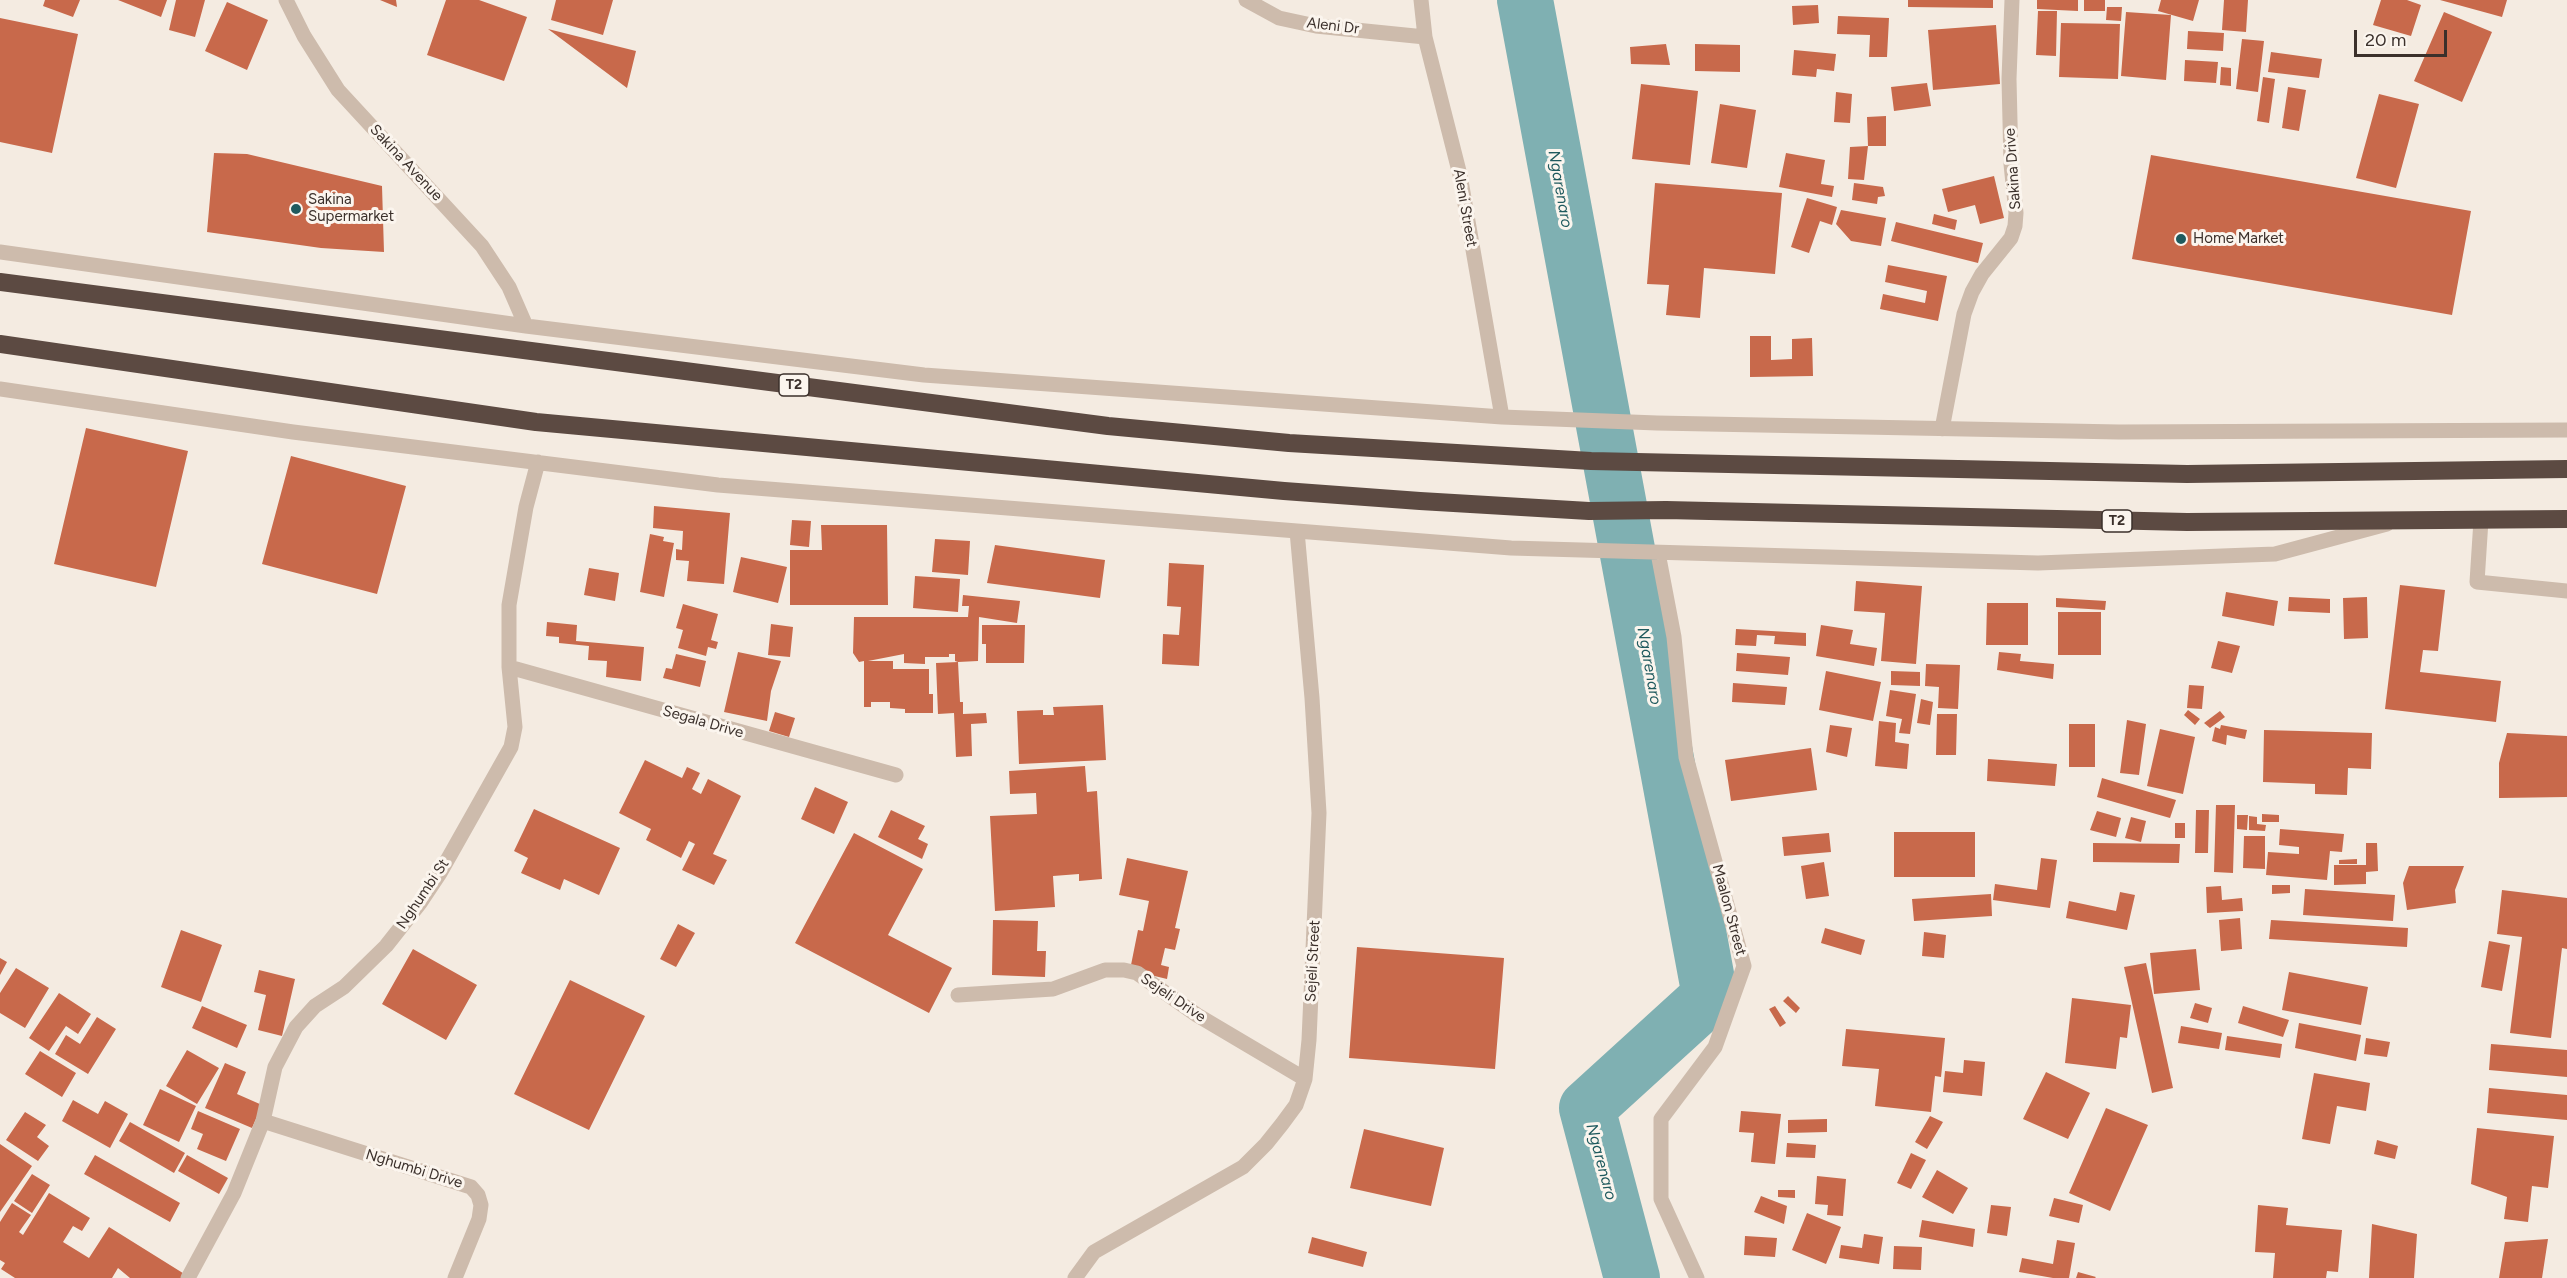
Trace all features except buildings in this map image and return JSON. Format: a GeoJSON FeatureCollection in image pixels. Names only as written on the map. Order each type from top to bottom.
{"type":"FeatureCollection","features":[{"type":"Feature","properties":{"kind":"highway","name":"T2"},"geometry":{"type":"LineString","coordinates":[[0,282],[1108,426],[1289,443],[1591,461],[2187,474],[2567,469]]}},
{"type":"Feature","properties":{"kind":"highway","name":"T2"},"geometry":{"type":"LineString","coordinates":[[0,344],[536,422],[1284,490],[1589,511],[1666,510],[2187,522],[2567,519]]}},
{"type":"Feature","properties":{"kind":"street","name":"Sakina Avenue"},"geometry":{"type":"LineString","coordinates":[[286,0],[304,36],[338,90],[482,246],[509,287],[526,326]]}},
{"type":"Feature","properties":{"kind":"street","name":"Aleni Dr"},"geometry":{"type":"LineString","coordinates":[[1246,0],[1279,18],[1316,26],[1425,37]]}},
{"type":"Feature","properties":{"kind":"street","name":"Aleni Street"},"geometry":{"type":"LineString","coordinates":[[1420,0],[1425,37],[1460,175],[1502,417]]}},
{"type":"Feature","properties":{"kind":"street","name":"Sakina Drive"},"geometry":{"type":"LineString","coordinates":[[1942,429],[1964,314],[1971,292],[2011,238],[2015,226],[2008,79],[2012,0]]}},
{"type":"Feature","properties":{"kind":"street"},"geometry":{"type":"LineString","coordinates":[[0,252],[526,326],[924,375],[1502,417],[1657,423],[2119,432],[2567,430]]}},
{"type":"Feature","properties":{"kind":"street"},"geometry":{"type":"LineString","coordinates":[[0,389],[293,432],[718,485],[1511,548],[2038,563],[2275,554],[2400,521]]}},
{"type":"Feature","properties":{"kind":"street","name":"Nghumbi St"},"geometry":{"type":"LineString","coordinates":[[188,1278],[234,1193],[263,1121],[275,1067],[296,1027],[315,1006],[344,987],[378,954],[413,912],[440,873],[511,747],[515,727],[509,667],[509,605],[526,507],[538,462]]}},
{"type":"Feature","properties":{"kind":"street"},"geometry":{"type":"LineString","coordinates":[[2481,520],[2477,582],[2567,591]]}},
{"type":"Feature","properties":{"kind":"street","name":"Sejeli Street"},"geometry":{"type":"LineString","coordinates":[[1075,1278],[1094,1252],[1243,1167],[1266,1144],[1296,1105],[1305,1079],[1309,1040],[1319,813],[1312,698],[1297,531]]}},
{"type":"Feature","properties":{"kind":"street","name":"Maalon Street"},"geometry":{"type":"LineString","coordinates":[[1658,553],[1674,637],[1686,757],[1743,966],[1715,1047],[1661,1119],[1661,1199],[1697,1278]]}},
{"type":"Feature","properties":{"kind":"street","name":"Segala Drive"},"geometry":{"type":"LineString","coordinates":[[509,667],[896,775]]}},
{"type":"Feature","properties":{"kind":"street","name":"Sejeli Drive"},"geometry":{"type":"LineString","coordinates":[[958,995],[1053,989],[1105,970],[1137,973],[1197,1015],[1305,1079]]}},
{"type":"Feature","properties":{"kind":"street","name":"Nghumbi Drive"},"geometry":{"type":"LineString","coordinates":[[263,1121],[471,1187],[478,1195],[481,1205],[480,1219],[455,1278]]}},
{"type":"Feature","properties":{"kind":"waterway","name":"Ngarenaro"},"geometry":{"type":"LineString","coordinates":[[1525,0],[1710,996],[1587,1108],[1632,1278]]}},
{"type":"Feature","properties":{"kind":"place","name":"Sakina Supermarket"},"geometry":{"type":"Point","coordinates":[296,209]}},
{"type":"Feature","properties":{"kind":"place","name":"Home Market"},"geometry":{"type":"Point","coordinates":[2181,239]}}]}
